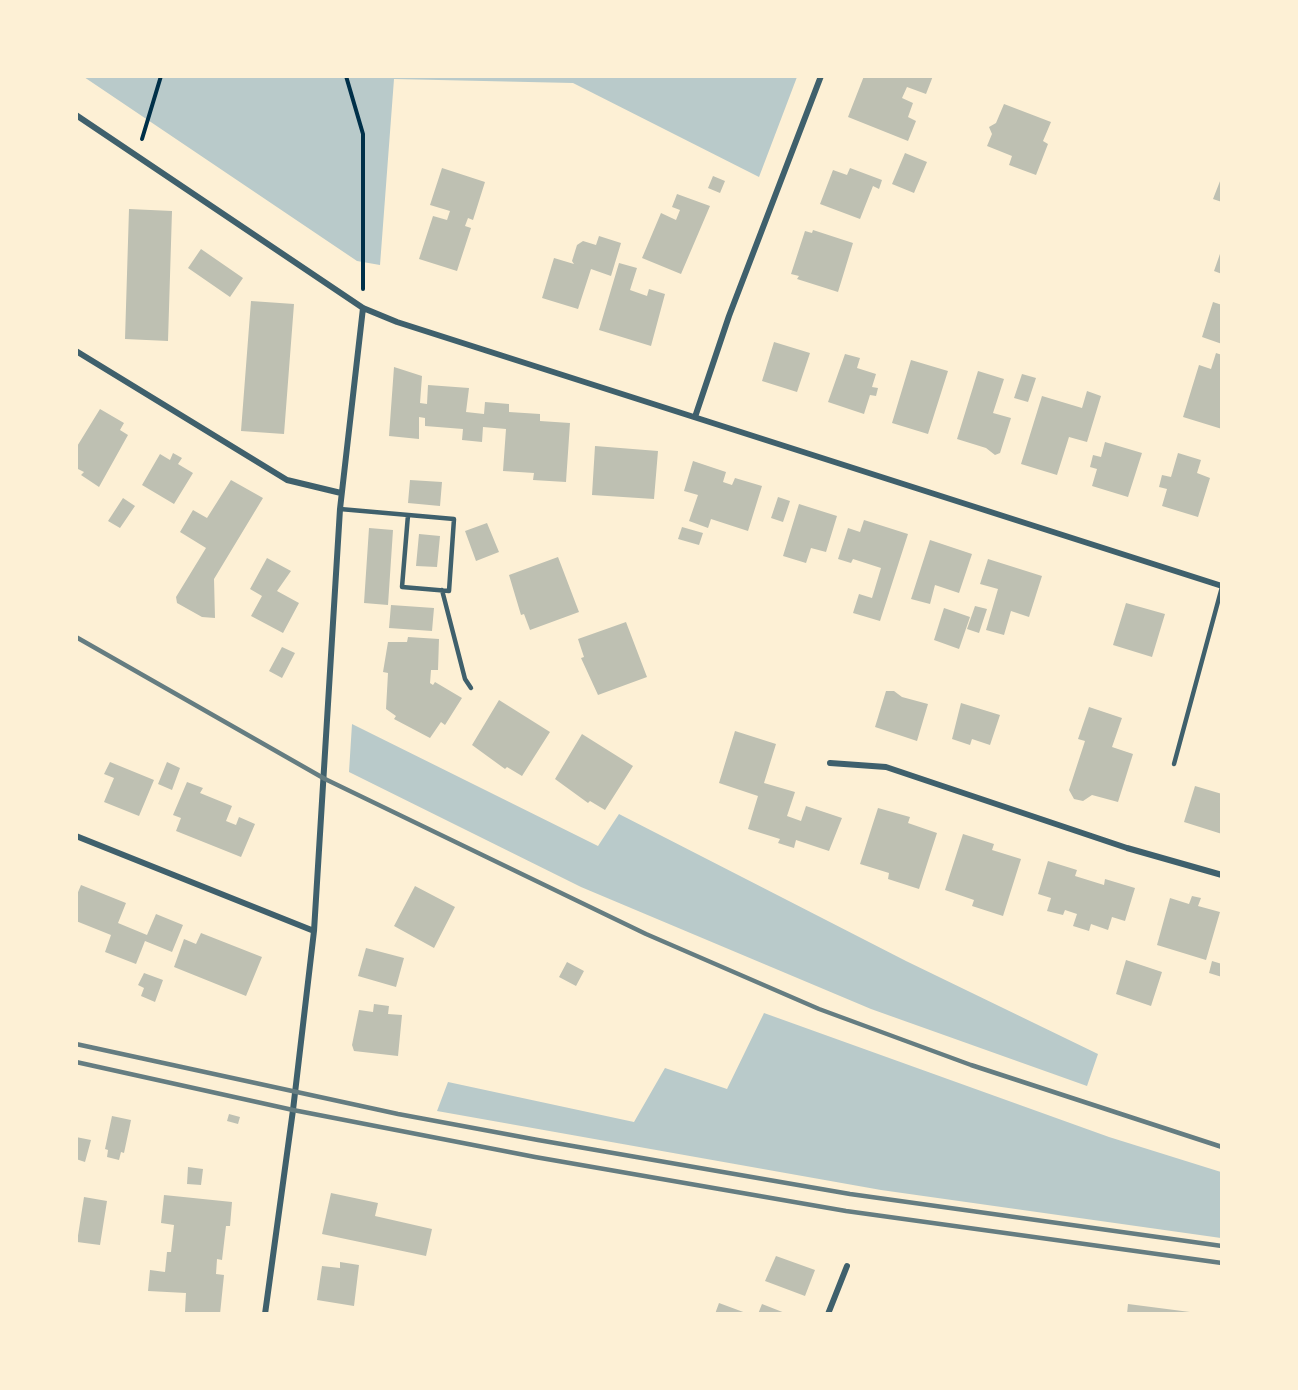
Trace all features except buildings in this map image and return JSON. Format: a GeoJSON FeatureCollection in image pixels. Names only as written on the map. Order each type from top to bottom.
{"type":"FeatureCollection","features":[{"type":"Feature","properties":{"kind":"street"},"geometry":{"type":"LineString","coordinates":[[695,417],[729,316],[821,76]]}},
{"type":"Feature","properties":{"kind":"street"},"geometry":{"type":"LineString","coordinates":[[76,115],[363,308],[397,322],[1221,587]]}},
{"type":"Feature","properties":{"kind":"street"},"geometry":{"type":"LineString","coordinates":[[265,1314],[293,1110],[314,931],[341,493],[363,308]]}},
{"type":"Feature","properties":{"kind":"street"},"geometry":{"type":"LineString","coordinates":[[76,351],[287,480],[341,493]]}},
{"type":"Feature","properties":{"kind":"street"},"geometry":{"type":"LineString","coordinates":[[830,763],[886,767],[1127,848],[1221,875]]}},
{"type":"Feature","properties":{"kind":"street"},"geometry":{"type":"LineString","coordinates":[[76,836],[314,931]]}},
{"type":"Feature","properties":{"kind":"street"},"geometry":{"type":"LineString","coordinates":[[828,1314],[847,1266]]}},
{"type":"Feature","properties":{"kind":"lane"},"geometry":{"type":"LineString","coordinates":[[340,509],[454,519],[448,591],[402,587],[408,515]]}},
{"type":"Feature","properties":{"kind":"lane"},"geometry":{"type":"LineString","coordinates":[[1174,764],[1221,587]]}},
{"type":"Feature","properties":{"kind":"lane"},"geometry":{"type":"LineString","coordinates":[[442,590],[465,679],[471,688]]}},
{"type":"Feature","properties":{"kind":"path"},"geometry":{"type":"LineString","coordinates":[[136,156],[161,76]]}},
{"type":"Feature","properties":{"kind":"path"},"geometry":{"type":"LineString","coordinates":[[346,76],[363,134],[363,308]]}},
{"type":"Feature","properties":{"kind":"shaded area"},"geometry":{"type":"Polygon","coordinates":[[[84,77],[797,77],[759,177],[573,83],[394,79],[380,265],[357,261],[84,77]]]}},
{"type":"Feature","properties":{"kind":"shaded area"},"geometry":{"type":"Polygon","coordinates":[[[352,724],[598,846],[619,814],[906,961],[1098,1054],[1087,1086],[871,1009],[581,887],[349,772],[352,724]]]}},
{"type":"Feature","properties":{"kind":"shaded area"},"geometry":{"type":"Polygon","coordinates":[[[764,1013],[1109,1137],[1221,1172],[1221,1238],[881,1190],[437,1111],[448,1082],[634,1122],[665,1068],[727,1089],[764,1013]]]}},
{"type":"Feature","properties":{"kind":"railway"},"geometry":{"type":"LineString","coordinates":[[76,637],[325,779],[646,934],[819,1009],[971,1065],[1222,1147]]}},
{"type":"Feature","properties":{"kind":"railway"},"geometry":{"type":"LineString","coordinates":[[76,1044],[398,1114],[538,1140],[850,1194],[1222,1246]]}},
{"type":"Feature","properties":{"kind":"railway"},"geometry":{"type":"LineString","coordinates":[[76,1062],[293,1110],[535,1157],[846,1211],[1222,1263]]}}]}
